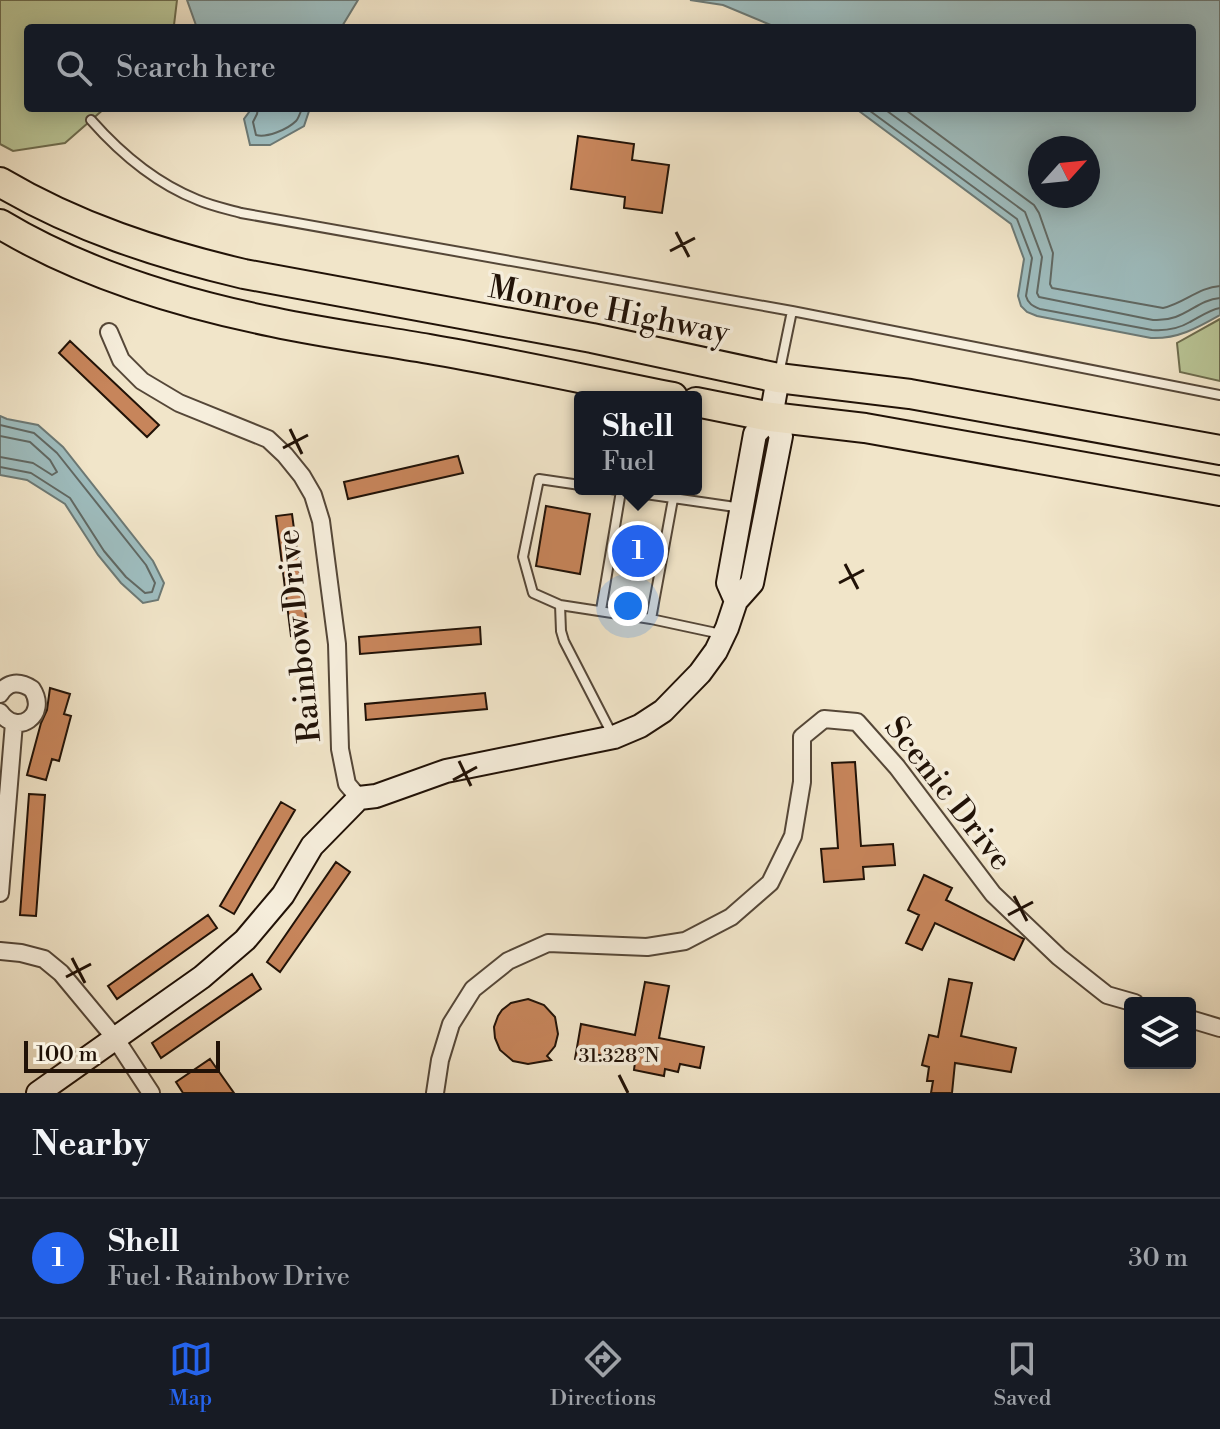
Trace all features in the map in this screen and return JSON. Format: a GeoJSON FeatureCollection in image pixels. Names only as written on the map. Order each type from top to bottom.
{"type":"FeatureCollection","features":[{"type":"Feature","properties":{"kind":"highway","name":"Monroe Highway"},"geometry":{"type":"LineString","coordinates":[[0,182],[30,200],[110,235],[214,267],[592,338],[778,378],[910,394],[1220,450]]}},
{"type":"Feature","properties":{"kind":"highway"},"geometry":{"type":"LineString","coordinates":[[0,224],[90,268],[223,311],[643,391]]}},
{"type":"Feature","properties":{"kind":"highway"},"geometry":{"type":"LineString","coordinates":[[702,403],[771,417],[865,428],[1220,491]]}},
{"type":"Feature","properties":{"kind":"street","name":"Rainbow Drive"},"geometry":{"type":"LineString","coordinates":[[109,332],[121,360],[142,381],[179,403],[268,439],[308,485],[321,521],[337,644],[340,749],[347,784],[359,798]]}},
{"type":"Feature","properties":{"kind":"street"},"geometry":{"type":"LineString","coordinates":[[736,601],[728,583],[755,434],[771,417],[778,378]]}},
{"type":"Feature","properties":{"kind":"street"},"geometry":{"type":"LineString","coordinates":[[38,1093],[202,977],[245,940],[283,895],[312,846],[359,798],[376,796],[446,771],[614,737],[640,726],[663,711],[700,673],[716,651],[736,601],[752,583],[781,436],[771,417]]}},
{"type":"Feature","properties":{"kind":"street"},"geometry":{"type":"LineString","coordinates":[[0,694],[6,686],[20,683],[32,689],[38,702],[32,718],[20,723],[7,718],[0,893]]}},
{"type":"Feature","properties":{"kind":"street","name":"Scenic Drive"},"geometry":{"type":"LineString","coordinates":[[435,1093],[440,1060],[451,1024],[473,989],[508,961],[548,943],[647,947],[685,941],[731,917],[770,883],[793,836],[802,782],[802,737],[824,719],[857,722],[897,767],[993,894],[1059,957],[1107,995],[1124,1000]]}},
{"type":"Feature","properties":{"kind":"street"},"geometry":{"type":"LineString","coordinates":[[0,951],[44,959],[61,973],[115,1038],[151,1093]]}},
{"type":"Feature","properties":{"kind":"street"},"geometry":{"type":"LineString","coordinates":[[1196,1021],[1220,1028]]}},
{"type":"Feature","properties":{"kind":"lane"},"geometry":{"type":"LineString","coordinates":[[91,120],[130,160],[151,176],[201,202],[241,213],[792,311],[1220,395]]}},
{"type":"Feature","properties":{"kind":"lane"},"geometry":{"type":"LineString","coordinates":[[778,378],[792,311]]}},
{"type":"Feature","properties":{"kind":"lane"},"geometry":{"type":"LineString","coordinates":[[574,484],[539,479],[523,557],[533,593],[560,605],[724,634]]}},
{"type":"Feature","properties":{"kind":"lane"},"geometry":{"type":"LineString","coordinates":[[601,610],[612,578],[615,560],[613,540],[620,495]]}},
{"type":"Feature","properties":{"kind":"lane"},"geometry":{"type":"LineString","coordinates":[[647,495],[743,508]]}},
{"type":"Feature","properties":{"kind":"lane"},"geometry":{"type":"LineString","coordinates":[[651,619],[655,565],[673,499]]}},
{"type":"Feature","properties":{"kind":"lane"},"geometry":{"type":"LineString","coordinates":[[616,521],[627,523]]}},
{"type":"Feature","properties":{"kind":"lane"},"geometry":{"type":"LineString","coordinates":[[613,540],[623,541]]}},
{"type":"Feature","properties":{"kind":"lane"},"geometry":{"type":"LineString","coordinates":[[560,605],[564,641],[614,737]]}},
{"type":"Feature","properties":{"kind":"green space"},"geometry":{"type":"Polygon","coordinates":[[[0,0],[177,0],[174,24],[24,24],[24,112],[100,112],[65,143],[13,151],[0,144],[0,0]]]}},
{"type":"Feature","properties":{"kind":"green space"},"geometry":{"type":"Polygon","coordinates":[[[1220,319],[1220,381],[1180,372],[1177,343],[1220,319]]]}},
{"type":"Feature","properties":{"kind":"water"},"geometry":{"type":"Polygon","coordinates":[[[187,0],[358,0],[343,24],[196,24],[187,0]]]}},
{"type":"Feature","properties":{"kind":"water"},"geometry":{"type":"Polygon","coordinates":[[[690,0],[1220,0],[1220,315],[1179,335],[1151,338],[1027,312],[1018,296],[1024,259],[1011,224],[860,112],[1196,112],[1196,24],[768,24],[723,5],[690,0]]]}},
{"type":"Feature","properties":{"kind":"water"},"geometry":{"type":"Polygon","coordinates":[[[249,112],[309,112],[304,126],[270,145],[250,145],[244,119],[249,112]]]}},
{"type":"Feature","properties":{"kind":"water"},"geometry":{"type":"Polygon","coordinates":[[[0,416],[38,425],[63,447],[153,561],[164,583],[158,600],[143,603],[121,583],[98,555],[65,504],[27,480],[0,475],[0,416]]]}},
{"type":"Feature","properties":{"kind":"building"},"geometry":{"type":"Polygon","coordinates":[[[578,136],[634,144],[632,160],[669,165],[662,213],[624,208],[625,197],[571,189],[578,136]]]}},
{"type":"Feature","properties":{"kind":"building"},"geometry":{"type":"Polygon","coordinates":[[[70,341],[159,425],[147,437],[59,353],[70,341]]]}},
{"type":"Feature","properties":{"kind":"building"},"geometry":{"type":"Polygon","coordinates":[[[458,456],[463,473],[348,499],[344,482],[458,456]]]}},
{"type":"Feature","properties":{"kind":"building"},"geometry":{"type":"Polygon","coordinates":[[[546,506],[590,514],[580,574],[536,566],[546,506]]]}},
{"type":"Feature","properties":{"kind":"building"},"geometry":{"type":"Polygon","coordinates":[[[292,514],[308,633],[291,636],[276,516],[292,514]]]}},
{"type":"Feature","properties":{"kind":"building"},"geometry":{"type":"Polygon","coordinates":[[[480,627],[481,644],[360,654],[359,637],[480,627]]]}},
{"type":"Feature","properties":{"kind":"building"},"geometry":{"type":"Polygon","coordinates":[[[50,688],[70,694],[64,714],[71,716],[59,761],[52,759],[46,780],[27,775],[47,710],[50,688]]]}},
{"type":"Feature","properties":{"kind":"building"},"geometry":{"type":"Polygon","coordinates":[[[485,693],[487,709],[366,720],[365,704],[485,693]]]}},
{"type":"Feature","properties":{"kind":"building"},"geometry":{"type":"Polygon","coordinates":[[[855,762],[861,846],[893,844],[895,865],[863,867],[864,879],[824,882],[821,849],[838,848],[832,763],[855,762]]]}},
{"type":"Feature","properties":{"kind":"building"},"geometry":{"type":"Polygon","coordinates":[[[29,794],[45,795],[36,916],[20,915],[29,794]]]}},
{"type":"Feature","properties":{"kind":"building"},"geometry":{"type":"Polygon","coordinates":[[[281,802],[295,810],[234,914],[220,906],[281,802]]]}},
{"type":"Feature","properties":{"kind":"building"},"geometry":{"type":"Polygon","coordinates":[[[336,862],[350,872],[280,972],[267,962],[336,862]]]}},
{"type":"Feature","properties":{"kind":"building"},"geometry":{"type":"Polygon","coordinates":[[[924,875],[952,888],[946,900],[1024,939],[1014,960],[935,923],[922,950],[906,943],[919,915],[908,910],[924,875]]]}},
{"type":"Feature","properties":{"kind":"building"},"geometry":{"type":"Polygon","coordinates":[[[208,915],[217,928],[117,999],[108,986],[208,915]]]}},
{"type":"Feature","properties":{"kind":"building"},"geometry":{"type":"Polygon","coordinates":[[[252,974],[261,989],[161,1058],[152,1043],[252,974]]]}},
{"type":"Feature","properties":{"kind":"building"},"geometry":{"type":"Polygon","coordinates":[[[949,979],[972,983],[961,1036],[1016,1048],[1011,1072],[955,1063],[952,1093],[931,1093],[933,1081],[927,1081],[929,1067],[922,1065],[929,1035],[938,1037],[949,979]]]}},
{"type":"Feature","properties":{"kind":"building"},"geometry":{"type":"Polygon","coordinates":[[[645,982],[669,986],[659,1038],[704,1047],[700,1068],[680,1064],[678,1072],[665,1069],[664,1076],[634,1070],[635,1062],[589,1053],[587,1061],[575,1059],[581,1024],[635,1035],[645,982]]]}},
{"type":"Feature","properties":{"kind":"building"},"geometry":{"type":"Polygon","coordinates":[[[528,999],[544,1005],[555,1017],[558,1034],[555,1046],[547,1056],[551,1060],[528,1064],[513,1061],[500,1050],[495,1038],[494,1027],[502,1010],[511,1003],[528,999]]]}},
{"type":"Feature","properties":{"kind":"building"},"geometry":{"type":"Polygon","coordinates":[[[210,1059],[234,1093],[183,1093],[176,1082],[210,1059]]]}},
{"type":"Feature","properties":{"kind":"place","name":"Shell"},"geometry":{"type":"Point","coordinates":[638,551]}}]}
